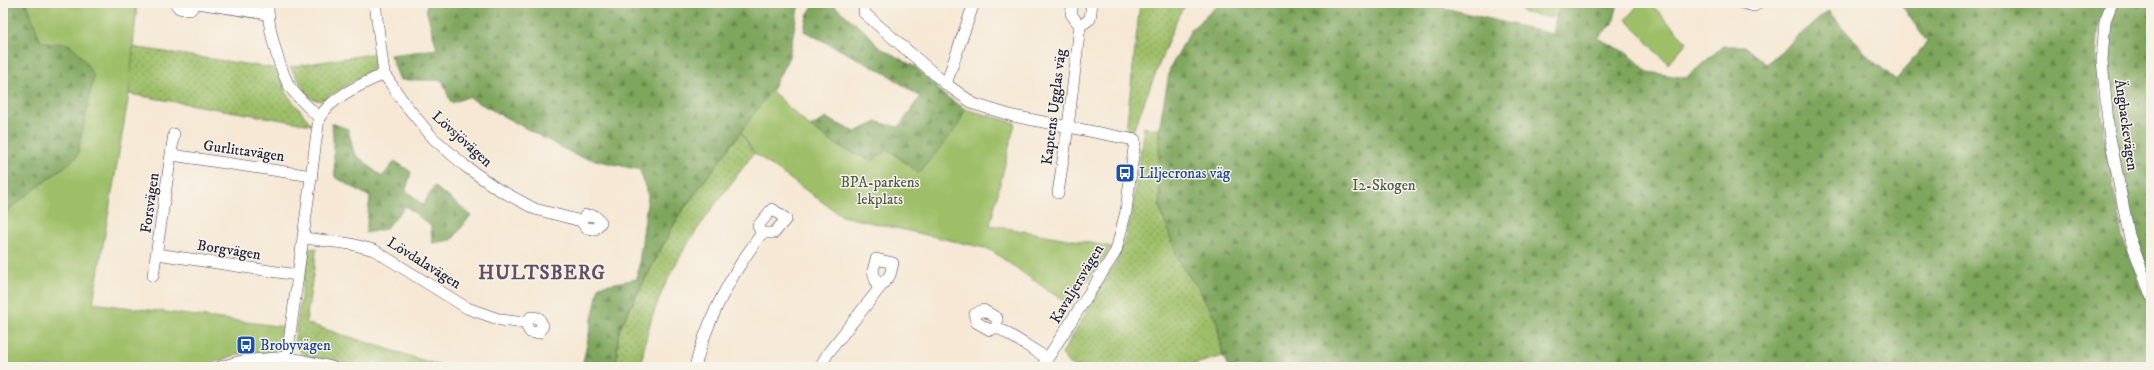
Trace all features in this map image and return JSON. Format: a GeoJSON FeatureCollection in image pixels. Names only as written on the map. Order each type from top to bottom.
{"type":"FeatureCollection","features":[{"type":"Feature","properties":{"kind":"street"},"geometry":{"type":"LineString","coordinates":[[175,3],[179,8],[190,10],[197,3],[268,9],[276,50],[289,85],[320,118]]}},
{"type":"Feature","properties":{"kind":"street"},"geometry":{"type":"LineString","coordinates":[[287,357],[297,275],[304,238],[320,118],[325,109],[345,93],[384,74],[375,3]]}},
{"type":"Feature","properties":{"kind":"street"},"geometry":{"type":"LineString","coordinates":[[946,84],[974,3]]}},
{"type":"Feature","properties":{"kind":"street"},"geometry":{"type":"LineString","coordinates":[[1073,3],[1071,14],[1080,26]]}},
{"type":"Feature","properties":{"kind":"street","name":"Kaptens Ugglas väg"},"geometry":{"type":"LineString","coordinates":[[1058,193],[1068,127],[1080,26],[1090,18],[1092,3],[1089,3]]}},
{"type":"Feature","properties":{"kind":"street"},"geometry":{"type":"LineString","coordinates":[[1741,3],[1754,6],[1758,3]]}},
{"type":"Feature","properties":{"kind":"street","name":"Ängbackevägen"},"geometry":{"type":"LineString","coordinates":[[2112,3],[2106,21],[2102,60],[2109,132],[2129,235],[2151,296]]}},
{"type":"Feature","properties":{"kind":"street"},"geometry":{"type":"LineString","coordinates":[[864,8],[946,84],[974,104],[995,112],[1068,127]]}},
{"type":"Feature","properties":{"kind":"street","name":"Lövsjövägen"},"geometry":{"type":"LineString","coordinates":[[384,74],[405,104],[433,138],[465,166],[496,188],[535,209],[581,221]]}},
{"type":"Feature","properties":{"kind":"street","name":"Kavaljersvägen"},"geometry":{"type":"LineString","coordinates":[[1045,363],[1116,251],[1126,211],[1135,140],[1068,127]]}},
{"type":"Feature","properties":{"kind":"street","name":"Forsvägen"},"geometry":{"type":"LineString","coordinates":[[153,276],[174,134]]}},
{"type":"Feature","properties":{"kind":"street","name":"Gurlittavägen"},"geometry":{"type":"LineString","coordinates":[[172,155],[312,176]]}},
{"type":"Feature","properties":{"kind":"street"},"geometry":{"type":"LineString","coordinates":[[695,367],[702,340],[715,307],[745,255],[762,233]]}},
{"type":"Feature","properties":{"kind":"street","name":"Lövdalavägen"},"geometry":{"type":"LineString","coordinates":[[304,238],[350,244],[374,250],[467,308],[501,320],[525,323]]}},
{"type":"Feature","properties":{"kind":"street","name":"Borgvägen"},"geometry":{"type":"LineString","coordinates":[[157,254],[297,275]]}},
{"type":"Feature","properties":{"kind":"street"},"geometry":{"type":"LineString","coordinates":[[820,367],[828,353],[878,289]]}},
{"type":"Feature","properties":{"kind":"street"},"geometry":{"type":"LineString","coordinates":[[998,327],[1045,363]]}},
{"type":"Feature","properties":{"kind":"street"},"geometry":{"type":"LineString","coordinates":[[220,367],[242,361],[287,357],[332,367]]}},
{"type":"Feature","properties":{"kind":"green space"},"geometry":{"type":"Polygon","coordinates":[[[3,3],[27,3],[40,40],[70,44],[82,56],[94,75],[77,157],[8,210],[3,216],[3,3]]]}},
{"type":"Feature","properties":{"kind":"green space"},"geometry":{"type":"Polygon","coordinates":[[[27,3],[137,3],[129,94],[93,303],[286,327],[283,353],[239,354],[202,367],[3,367],[3,216],[8,210],[77,157],[94,76],[81,56],[69,44],[50,44],[40,40],[27,3]]]}},
{"type":"Feature","properties":{"kind":"green space"},"geometry":{"type":"Polygon","coordinates":[[[427,3],[801,3],[798,8],[789,57],[772,90],[679,215],[635,297],[619,330],[616,367],[582,367],[599,286],[637,279],[648,196],[640,170],[577,156],[468,97],[451,103],[442,80],[400,80],[390,55],[437,49],[426,9],[427,3]]]}},
{"type":"Feature","properties":{"kind":"green space"},"geometry":{"type":"Polygon","coordinates":[[[815,3],[831,3],[869,35],[877,46],[917,68],[944,95],[965,109],[957,128],[919,173],[887,149],[873,161],[841,148],[810,127],[826,118],[855,132],[877,122],[899,127],[920,97],[887,74],[804,31],[807,15],[815,3]]]}},
{"type":"Feature","properties":{"kind":"green space"},"geometry":{"type":"Polygon","coordinates":[[[1140,3],[1187,3],[1178,16],[1133,131],[1126,131],[1140,3]]]}},
{"type":"Feature","properties":{"kind":"green space","name":"I2-Skogen"},"geometry":{"type":"Polygon","coordinates":[[[1220,3],[1423,3],[1553,34],[1557,9],[1555,3],[1618,3],[1613,24],[1597,38],[1628,53],[1648,72],[1686,78],[1723,46],[1744,46],[1766,64],[1828,11],[1871,59],[1896,80],[1927,42],[1900,3],[2106,3],[2099,23],[2096,61],[2105,138],[2122,237],[2151,313],[2151,367],[1228,367],[1223,356],[1217,322],[1198,288],[1180,264],[1160,209],[1159,129],[1170,68],[1191,30],[1220,3]]]}},
{"type":"Feature","properties":{"kind":"green space"},"geometry":{"type":"Polygon","coordinates":[[[1518,3],[1557,3],[1559,15],[1552,15],[1551,18],[1524,13],[1518,3]]]}},
{"type":"Feature","properties":{"kind":"green space"},"geometry":{"type":"Polygon","coordinates":[[[1640,3],[1650,3],[1687,42],[1668,64],[1626,19],[1640,3]]]}},
{"type":"Feature","properties":{"kind":"green space"},"geometry":{"type":"Polygon","coordinates":[[[2117,3],[2151,3],[2151,279],[2133,232],[2114,140],[2107,65],[2111,20],[2117,3]]]}},
{"type":"Feature","properties":{"kind":"green space"},"geometry":{"type":"Polygon","coordinates":[[[132,47],[279,69],[285,92],[312,125],[129,94],[132,47]]]}},
{"type":"Feature","properties":{"kind":"green space"},"geometry":{"type":"Polygon","coordinates":[[[376,53],[373,69],[321,101],[310,98],[290,67],[376,53]]]}},
{"type":"Feature","properties":{"kind":"green space","name":"BPA-parkens lekplats"},"geometry":{"type":"Polygon","coordinates":[[[771,90],[810,127],[841,148],[873,161],[887,149],[919,173],[957,128],[965,109],[1015,123],[990,225],[1112,247],[1069,305],[989,249],[842,216],[754,153],[741,132],[771,90]]]}},
{"type":"Feature","properties":{"kind":"green space"},"geometry":{"type":"Polygon","coordinates":[[[332,123],[348,129],[354,153],[382,177],[395,161],[411,172],[406,190],[423,205],[434,186],[471,215],[452,240],[432,243],[431,226],[406,206],[385,229],[366,233],[370,197],[335,177],[332,123]]]}},
{"type":"Feature","properties":{"kind":"green space"},"geometry":{"type":"Polygon","coordinates":[[[1144,127],[1159,129],[1160,209],[1180,264],[1198,288],[1217,322],[1223,356],[1185,367],[1075,367],[1068,363],[1062,354],[1117,260],[1131,219],[1144,127]]]}},
{"type":"Feature","properties":{"kind":"green space"},"geometry":{"type":"Polygon","coordinates":[[[741,132],[754,153],[716,203],[682,252],[656,306],[647,335],[641,367],[616,367],[619,330],[679,215],[741,132]]]}},
{"type":"Feature","properties":{"kind":"green space"},"geometry":{"type":"Polygon","coordinates":[[[317,248],[306,323],[444,367],[361,367],[304,356],[294,344],[308,249],[317,248]]]}},
{"type":"Feature","properties":{"kind":"green space"},"geometry":{"type":"Polygon","coordinates":[[[287,365],[295,367],[244,367],[287,365]]]}},
{"type":"Feature","properties":{"kind":"place","name":"Liljecronas väg"},"geometry":{"type":"Point","coordinates":[1125,173]}},
{"type":"Feature","properties":{"kind":"place","name":"Brobyvägen"},"geometry":{"type":"Point","coordinates":[246,345]}},
{"type":"Feature","properties":{"kind":"district","name":"HULTSBERG"},"geometry":{"type":"Point","coordinates":[542,273]}}]}
